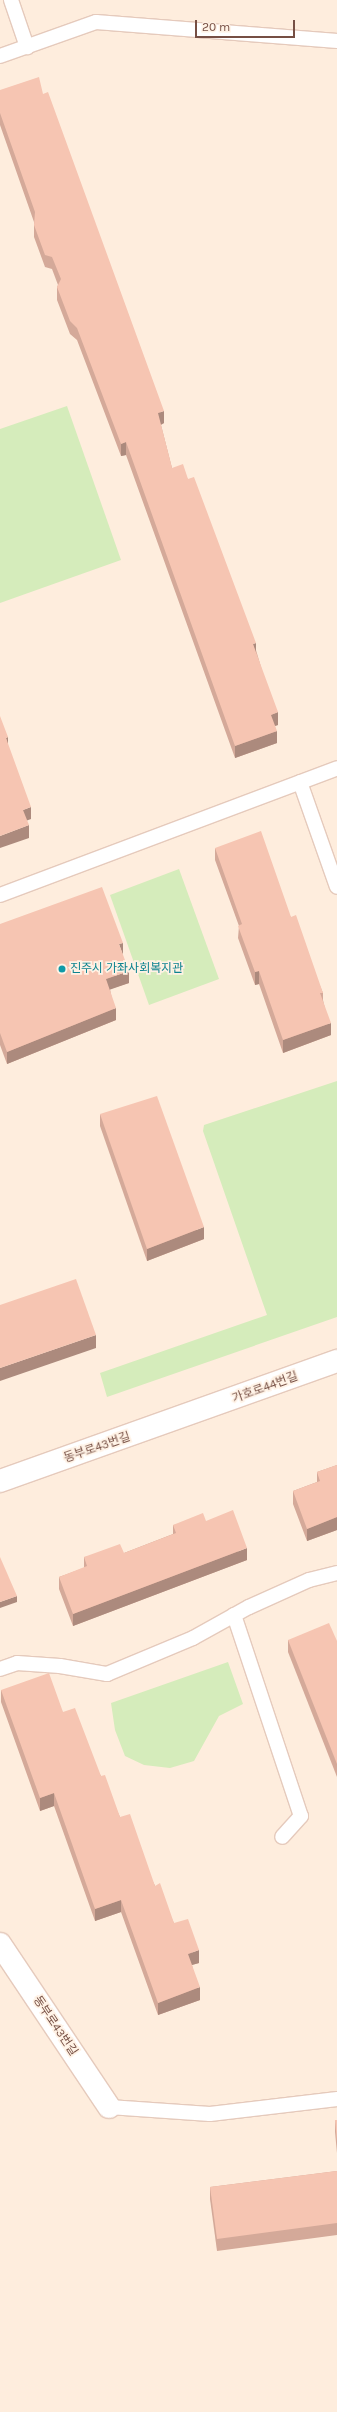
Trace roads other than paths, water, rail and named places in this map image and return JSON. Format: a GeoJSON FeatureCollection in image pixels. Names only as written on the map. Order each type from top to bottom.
{"type":"FeatureCollection","features":[{"type":"Feature","properties":{"kind":"street","name":"가호로44번길"},"geometry":{"type":"LineString","coordinates":[[193,1414],[337,1361]]}},
{"type":"Feature","properties":{"kind":"street","name":"동부로43번길"},"geometry":{"type":"LineString","coordinates":[[0,1481],[193,1414]]}},
{"type":"Feature","properties":{"kind":"street","name":"동부로43번길"},"geometry":{"type":"LineString","coordinates":[[0,1944],[109,2107]]}},
{"type":"Feature","properties":{"kind":"lane"},"geometry":{"type":"LineString","coordinates":[[11,0],[28,46]]}},
{"type":"Feature","properties":{"kind":"lane"},"geometry":{"type":"LineString","coordinates":[[0,56],[96,22],[337,41]]}},
{"type":"Feature","properties":{"kind":"lane"},"geometry":{"type":"LineString","coordinates":[[0,895],[337,768]]}},
{"type":"Feature","properties":{"kind":"lane"},"geometry":{"type":"LineString","coordinates":[[300,782],[337,887]]}},
{"type":"Feature","properties":{"kind":"lane"},"geometry":{"type":"LineString","coordinates":[[0,1669],[17,1663],[60,1666],[107,1674],[193,1638],[234,1615],[309,1580],[337,1573]]}},
{"type":"Feature","properties":{"kind":"lane"},"geometry":{"type":"LineString","coordinates":[[234,1615],[301,1816],[282,1837]]}},
{"type":"Feature","properties":{"kind":"lane"},"geometry":{"type":"LineString","coordinates":[[109,2107],[210,2114],[337,2099]]}},
{"type":"Feature","properties":{"kind":"place","name":"진주시 가좌사회복지관"},"geometry":{"type":"Point","coordinates":[62,969]}}]}
